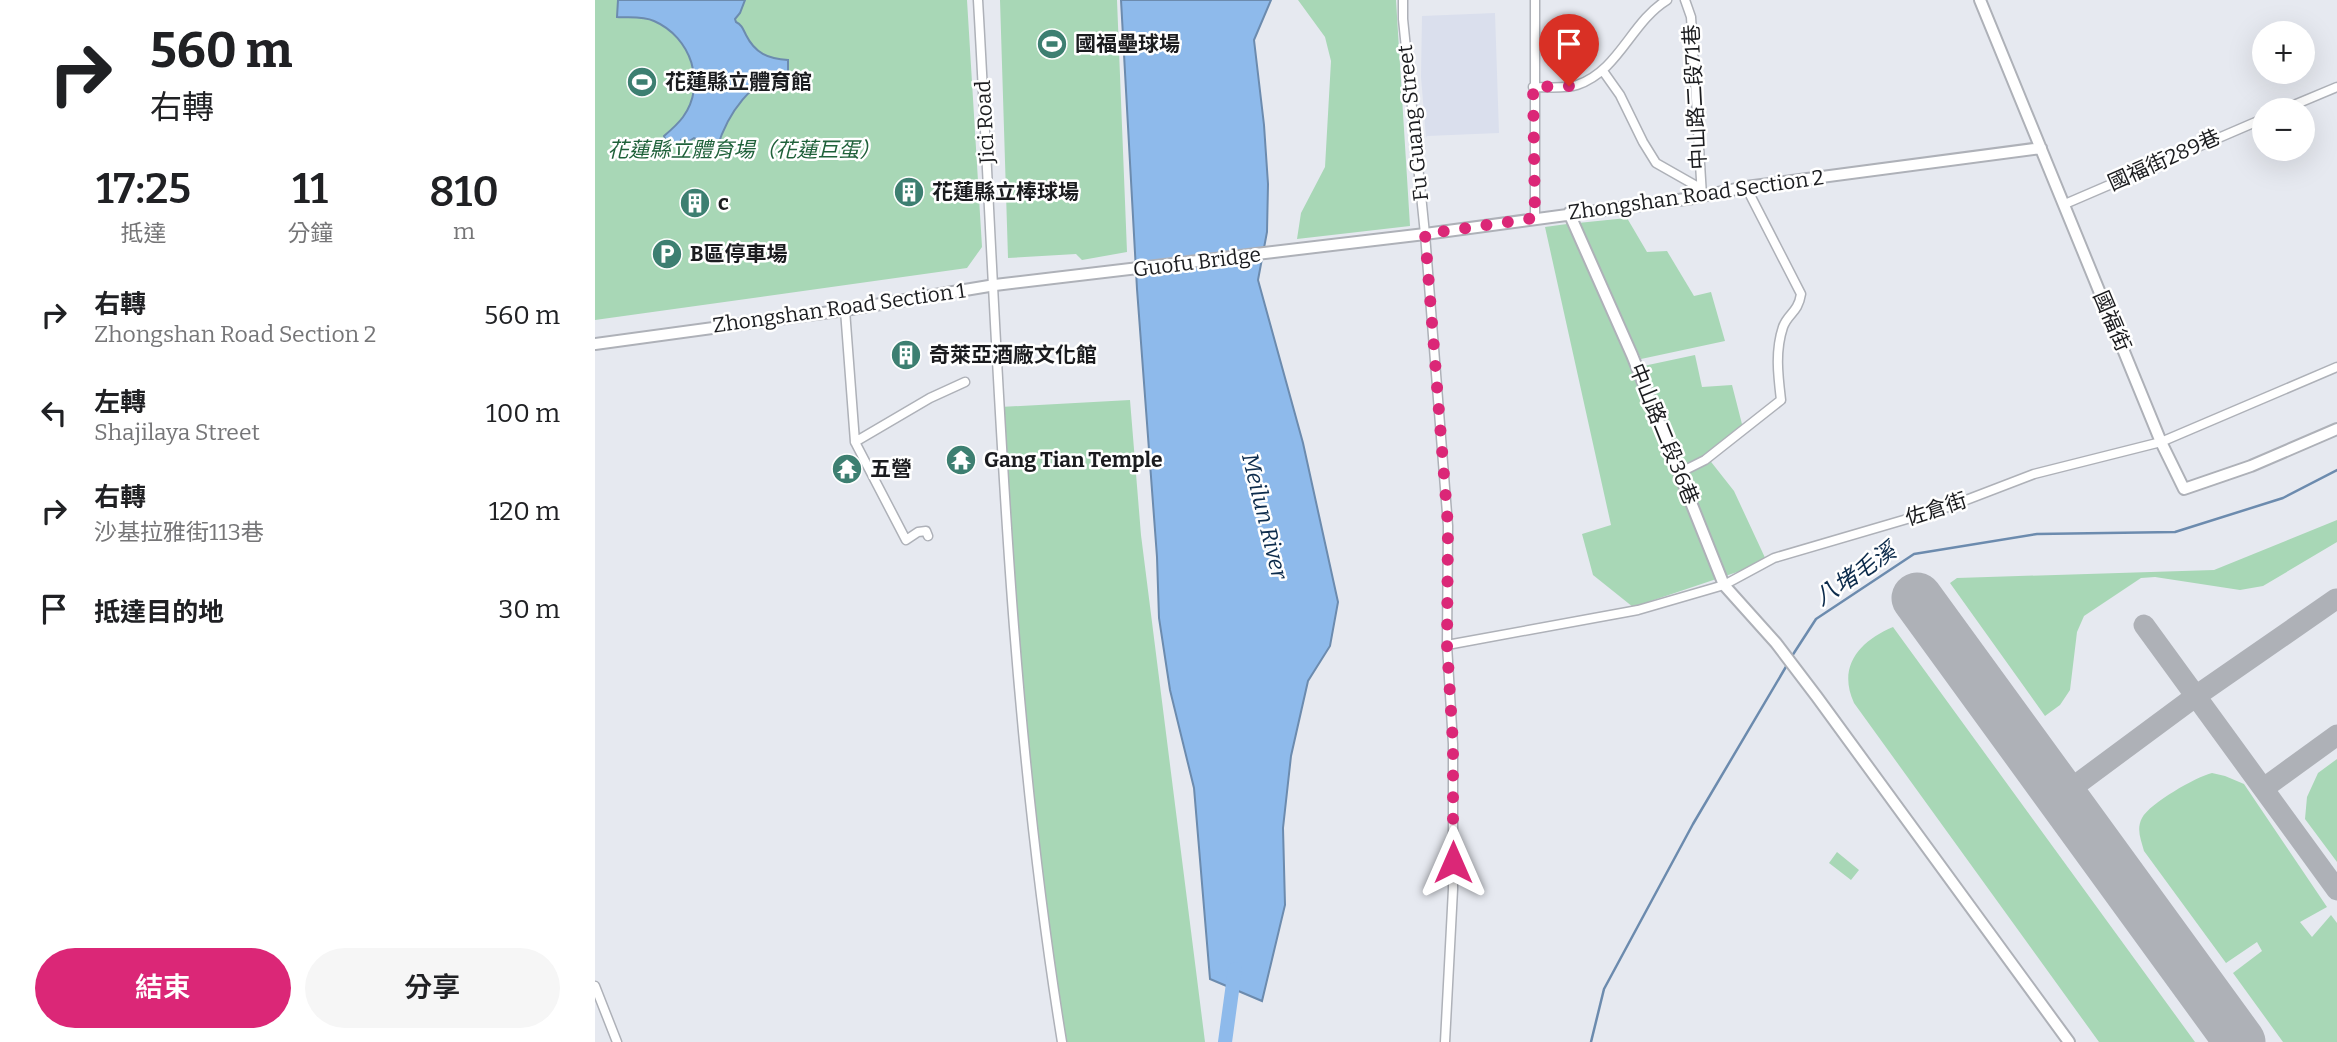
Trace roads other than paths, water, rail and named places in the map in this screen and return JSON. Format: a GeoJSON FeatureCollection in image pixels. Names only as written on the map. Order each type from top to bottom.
{"type":"FeatureCollection","features":[{"type":"Feature","properties":{"kind":"street","name":"Jici Road"},"geometry":{"type":"LineString","coordinates":[[978,0],[1020,715],[1029,780],[1036,867],[1062,1042]]}},
{"type":"Feature","properties":{"kind":"street","name":"Fu Guang Street"},"geometry":{"type":"LineString","coordinates":[[1403,0],[1448,526],[1447,645],[1453,731],[1453,849],[1444,1042]]}},
{"type":"Feature","properties":{"kind":"street"},"geometry":{"type":"LineString","coordinates":[[1535,0],[1535,218]]}},
{"type":"Feature","properties":{"kind":"street"},"geometry":{"type":"LineString","coordinates":[[1533,87],[1577,85],[1603,71],[1652,10],[1667,0]]}},
{"type":"Feature","properties":{"kind":"street","name":"中山路二段71巷"},"geometry":{"type":"LineString","coordinates":[[1685,0],[1691,17],[1696,70],[1701,192]]}},
{"type":"Feature","properties":{"kind":"street","name":"國福街"},"geometry":{"type":"LineString","coordinates":[[1980,0],[2161,442],[2185,489],[2251,466],[2337,429]]}},
{"type":"Feature","properties":{"kind":"street"},"geometry":{"type":"LineString","coordinates":[[1603,71],[1620,95],[1656,163],[1701,192]]}},
{"type":"Feature","properties":{"kind":"street"},"geometry":{"type":"LineString","coordinates":[[2311,98],[2337,87]]}},
{"type":"Feature","properties":{"kind":"street","name":"國福街289巷"},"geometry":{"type":"LineString","coordinates":[[2065,204],[2252,124]]}},
{"type":"Feature","properties":{"kind":"street","name":"Zhongshan Road Section 2"},"geometry":{"type":"LineString","coordinates":[[1310,248],[1425,234],[1701,192],[2041,148]]}},
{"type":"Feature","properties":{"kind":"street"},"geometry":{"type":"LineString","coordinates":[[1679,473],[1705,460],[1781,400],[1777,365],[1783,325],[1799,306],[1801,294],[1746,187]]}},
{"type":"Feature","properties":{"kind":"street","name":"中山路二段36巷"},"geometry":{"type":"LineString","coordinates":[[1569,213],[1632,355],[1724,585],[1776,643],[2069,1042]]}},
{"type":"Feature","properties":{"kind":"street","name":"Guofu Bridge"},"geometry":{"type":"LineString","coordinates":[[1084,275],[1310,248]]}},
{"type":"Feature","properties":{"kind":"street","name":"Zhongshan Road Section 1"},"geometry":{"type":"LineString","coordinates":[[595,344],[845,310],[995,285],[1084,275]]}},
{"type":"Feature","properties":{"kind":"street"},"geometry":{"type":"LineString","coordinates":[[845,310],[855,442],[905,540],[922,531],[926,531],[928,536]]}},
{"type":"Feature","properties":{"kind":"street","name":"佐倉街"},"geometry":{"type":"LineString","coordinates":[[1447,645],[1638,610],[1724,585],[1774,558],[1948,507],[2033,474],[2161,442],[2337,367]]}},
{"type":"Feature","properties":{"kind":"street"},"geometry":{"type":"LineString","coordinates":[[855,442],[930,398],[965,382]]}},
{"type":"Feature","properties":{"kind":"street"},"geometry":{"type":"LineString","coordinates":[[595,986],[617,1042]]}},
{"type":"Feature","properties":{"kind":"water"},"geometry":{"type":"Polygon","coordinates":[[[618,0],[745,0],[736,22],[758,51],[774,58],[788,60],[788,72],[763,82],[742,100],[727,123],[717,148],[707,148],[706,143],[694,138],[686,143],[681,140],[679,144],[676,142],[668,147],[664,136],[681,120],[694,90],[691,63],[678,38],[667,28],[645,18],[617,17],[618,0]]]}},
{"type":"Feature","properties":{"kind":"water"},"geometry":{"type":"Polygon","coordinates":[[[1121,0],[1271,0],[1254,40],[1268,184],[1267,232],[1258,280],[1303,443],[1338,602],[1330,646],[1308,681],[1291,756],[1283,828],[1285,905],[1262,1001],[1210,979],[1194,788],[1170,690],[1159,618],[1121,0]]]}},
{"type":"Feature","properties":{"kind":"waterway","name":"八堵毛溪"},"geometry":{"type":"LineString","coordinates":[[1792,656],[1816,619],[1914,554],[2037,534],[2175,532],[2283,498],[2337,470]]}},
{"type":"Feature","properties":{"kind":"waterway","name":"八堵毛溪"},"geometry":{"type":"LineString","coordinates":[[1591,1042],[1604,989],[1693,824],[1787,665]]}},
{"type":"Feature","properties":{"kind":"waterway","name":"Meilun River"},"geometry":{"type":"LineString","coordinates":[[1225,1042],[1235,969]]}},
{"type":"Feature","properties":{"kind":"place","name":"國福壘球場"},"geometry":{"type":"Point","coordinates":[1052,44]}},
{"type":"Feature","properties":{"kind":"place","name":"花蓮縣立體育館"},"geometry":{"type":"Point","coordinates":[642,82]}},
{"type":"Feature","properties":{"kind":"place","name":"花蓮縣立棒球場"},"geometry":{"type":"Point","coordinates":[909,192]}},
{"type":"Feature","properties":{"kind":"place","name":"c"},"geometry":{"type":"Point","coordinates":[695,203]}},
{"type":"Feature","properties":{"kind":"place","name":"B區停車場"},"geometry":{"type":"Point","coordinates":[667,254]}},
{"type":"Feature","properties":{"kind":"place","name":"奇萊亞酒廠文化館"},"geometry":{"type":"Point","coordinates":[906,355]}},
{"type":"Feature","properties":{"kind":"place","name":"Gang Tian Temple"},"geometry":{"type":"Point","coordinates":[961,460]}},
{"type":"Feature","properties":{"kind":"place","name":"五營"},"geometry":{"type":"Point","coordinates":[847,469]}},
{"type":"Feature","properties":{"kind":"park label","name":"花蓮縣立體育場（花蓮巨蛋）"},"geometry":{"type":"Point","coordinates":[744,150]}}]}
